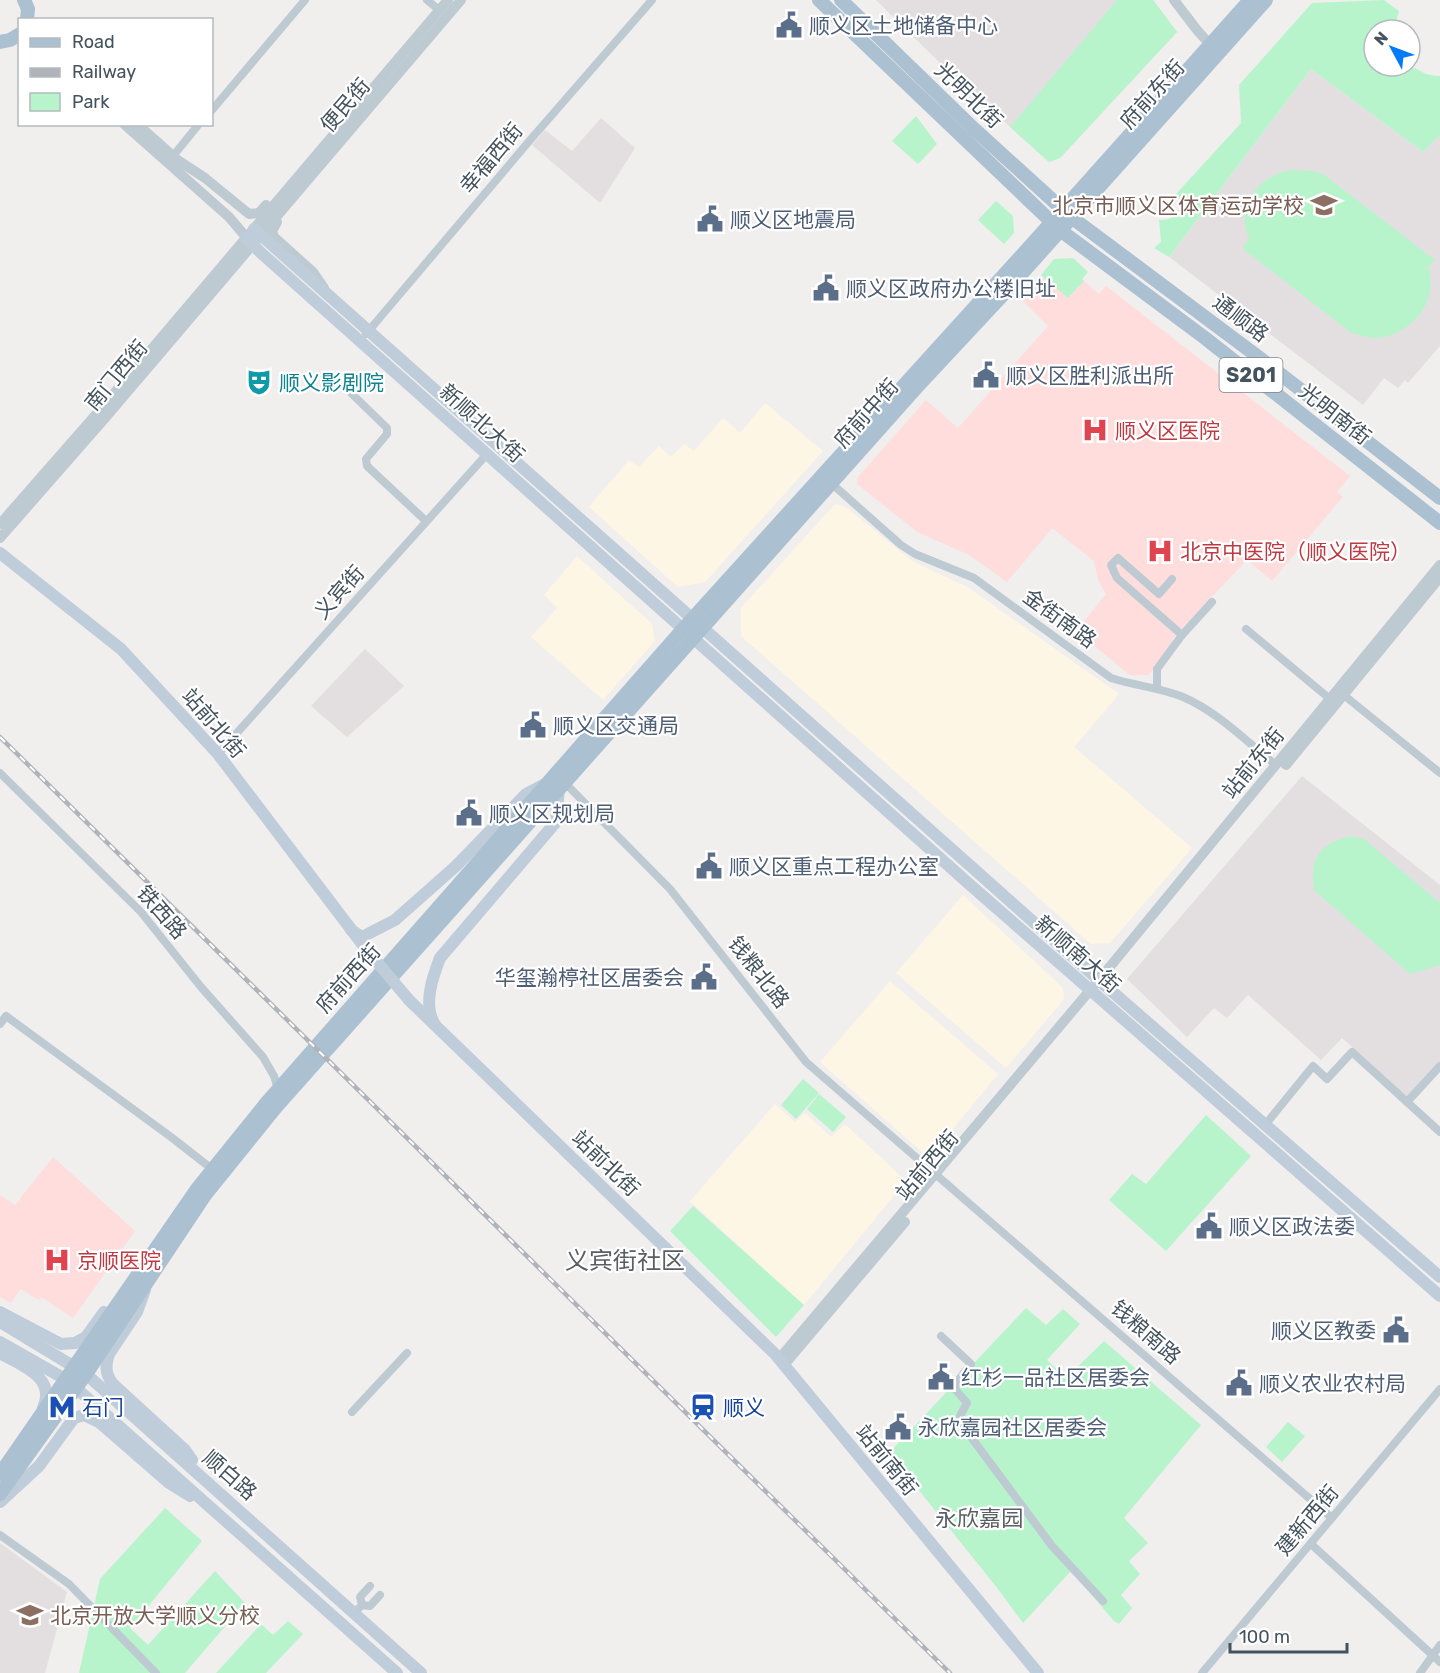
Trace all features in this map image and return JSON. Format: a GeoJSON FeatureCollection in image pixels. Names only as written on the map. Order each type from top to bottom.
{"type":"FeatureCollection","features":[{"type":"Feature","properties":{"kind":"main road","name":"S201"},"geometry":{"type":"LineString","coordinates":[[819,0],[1055,226]]}},
{"type":"Feature","properties":{"kind":"main road","name":"光明北街"},"geometry":{"type":"LineString","coordinates":[[841,0],[973,128],[1067,213]]}},
{"type":"Feature","properties":{"kind":"main road","name":"府前东街"},"geometry":{"type":"LineString","coordinates":[[1067,213],[1213,49],[1250,0]]}},
{"type":"Feature","properties":{"kind":"main road","name":"府前东街"},"geometry":{"type":"LineString","coordinates":[[1213,49],[1266,0]]}},
{"type":"Feature","properties":{"kind":"main road","name":"府前中街"},"geometry":{"type":"LineString","coordinates":[[688,634],[1067,213]]}},
{"type":"Feature","properties":{"kind":"main road","name":"通顺路"},"geometry":{"type":"LineString","coordinates":[[1067,213],[1440,498]]}},
{"type":"Feature","properties":{"kind":"main road","name":"府前中街"},"geometry":{"type":"LineString","coordinates":[[698,623],[831,483],[1055,226]]}},
{"type":"Feature","properties":{"kind":"main road","name":"光明南街"},"geometry":{"type":"LineString","coordinates":[[1055,226],[1205,338],[1440,523]]}},
{"type":"Feature","properties":{"kind":"main road","name":"新顺北大街"},"geometry":{"type":"LineString","coordinates":[[253,236],[327,294],[698,623]]}},
{"type":"Feature","properties":{"kind":"main road","name":"新顺北大街"},"geometry":{"type":"LineString","coordinates":[[253,236],[317,303],[688,634]]}},
{"type":"Feature","properties":{"kind":"main road","name":"站前北街"},"geometry":{"type":"LineString","coordinates":[[0,553],[121,649],[218,754],[351,930],[409,1000],[779,1360]]}},
{"type":"Feature","properties":{"kind":"main road","name":"新顺南大街"},"geometry":{"type":"LineString","coordinates":[[698,623],[1440,1296]]}},
{"type":"Feature","properties":{"kind":"main road","name":"新顺南大街"},"geometry":{"type":"LineString","coordinates":[[688,634],[1097,987],[1265,1125],[1440,1277]]}},
{"type":"Feature","properties":{"kind":"main road","name":"府前西街"},"geometry":{"type":"LineString","coordinates":[[142,1279],[252,1135],[688,634]]}},
{"type":"Feature","properties":{"kind":"main road","name":"府前西街"},"geometry":{"type":"LineString","coordinates":[[76,1377],[212,1169],[278,1089],[558,783]]}},
{"type":"Feature","properties":{"kind":"main road"},"geometry":{"type":"LineString","coordinates":[[351,930],[362,937],[395,920],[456,866],[526,794],[558,783],[556,822],[440,958],[429,1003],[429,1013],[439,1029]]}},
{"type":"Feature","properties":{"kind":"main road"},"geometry":{"type":"LineString","coordinates":[[0,1312],[61,1344],[75,1343],[86,1337],[122,1287],[142,1279]]}},
{"type":"Feature","properties":{"kind":"main road"},"geometry":{"type":"LineString","coordinates":[[142,1279],[137,1312],[106,1361],[108,1376],[115,1386],[185,1450],[200,1474]]}},
{"type":"Feature","properties":{"kind":"main road","name":"顺白路"},"geometry":{"type":"LineString","coordinates":[[0,1322],[76,1377],[200,1474],[358,1608],[421,1673]]}},
{"type":"Feature","properties":{"kind":"main road","name":"顺白路"},"geometry":{"type":"LineString","coordinates":[[0,1342],[76,1377],[211,1508],[394,1672]]}},
{"type":"Feature","properties":{"kind":"main road"},"geometry":{"type":"LineString","coordinates":[[0,1353],[36,1375],[45,1384],[47,1396],[32,1428]]}},
{"type":"Feature","properties":{"kind":"main road","name":"站前南街"},"geometry":{"type":"LineString","coordinates":[[779,1360],[1038,1673]]}},
{"type":"Feature","properties":{"kind":"main road"},"geometry":{"type":"LineString","coordinates":[[0,1474],[32,1428],[76,1377]]}},
{"type":"Feature","properties":{"kind":"main road"},"geometry":{"type":"LineString","coordinates":[[0,1494],[76,1377]]}},
{"type":"Feature","properties":{"kind":"main road"},"geometry":{"type":"LineString","coordinates":[[0,1502],[39,1466],[74,1418],[84,1415],[99,1422],[169,1483],[211,1508]]}},
{"type":"Feature","properties":{"kind":"street"},"geometry":{"type":"LineString","coordinates":[[213,109],[305,0]]}},
{"type":"Feature","properties":{"kind":"street"},"geometry":{"type":"LineString","coordinates":[[427,0],[439,10]]}},
{"type":"Feature","properties":{"kind":"street","name":"便民街"},"geometry":{"type":"LineString","coordinates":[[253,236],[448,0]]}},
{"type":"Feature","properties":{"kind":"street","name":"便民街"},"geometry":{"type":"LineString","coordinates":[[324,152],[461,0]]}},
{"type":"Feature","properties":{"kind":"street","name":"幸福西街"},"geometry":{"type":"LineString","coordinates":[[360,341],[652,0]]}},
{"type":"Feature","properties":{"kind":"street"},"geometry":{"type":"LineString","coordinates":[[1174,0],[1213,49]]}},
{"type":"Feature","properties":{"kind":"street"},"geometry":{"type":"LineString","coordinates":[[126,126],[253,236]]}},
{"type":"Feature","properties":{"kind":"street"},"geometry":{"type":"LineString","coordinates":[[139,126],[176,158],[253,236]]}},
{"type":"Feature","properties":{"kind":"street"},"geometry":{"type":"LineString","coordinates":[[176,158],[198,126]]}},
{"type":"Feature","properties":{"kind":"street"},"geometry":{"type":"LineString","coordinates":[[176,158],[206,178],[244,211],[255,214],[261,211],[298,168],[324,152]]}},
{"type":"Feature","properties":{"kind":"street"},"geometry":{"type":"LineString","coordinates":[[324,152],[315,177],[274,225],[272,231],[274,237],[313,272],[327,294]]}},
{"type":"Feature","properties":{"kind":"street"},"geometry":{"type":"LineString","coordinates":[[191,309],[195,290],[234,241],[235,233],[229,217]]}},
{"type":"Feature","properties":{"kind":"street","name":"南门西街"},"geometry":{"type":"LineString","coordinates":[[0,538],[253,236]]}},
{"type":"Feature","properties":{"kind":"street"},"geometry":{"type":"LineString","coordinates":[[191,309],[213,299],[255,253],[300,292],[317,303]]}},
{"type":"Feature","properties":{"kind":"street","name":"南门西街"},"geometry":{"type":"LineString","coordinates":[[0,524],[191,309]]}},
{"type":"Feature","properties":{"kind":"street"},"geometry":{"type":"LineString","coordinates":[[351,393],[387,428],[387,434],[366,459],[367,466],[426,521]]}},
{"type":"Feature","properties":{"kind":"street","name":"义宾街"},"geometry":{"type":"LineString","coordinates":[[218,754],[487,454]]}},
{"type":"Feature","properties":{"kind":"street","name":"金街南路"},"geometry":{"type":"LineString","coordinates":[[831,483],[901,545],[915,554],[974,578],[1111,678],[1122,682],[1157,687],[1184,697],[1207,710],[1276,765]]}},
{"type":"Feature","properties":{"kind":"street"},"geometry":{"type":"LineString","coordinates":[[1172,579],[1160,594],[1118,558],[1111,565],[1117,579],[1182,635]]}},
{"type":"Feature","properties":{"kind":"street","name":"站前东街"},"geometry":{"type":"LineString","coordinates":[[1097,987],[1330,699],[1341,692],[1440,565]]}},
{"type":"Feature","properties":{"kind":"street","name":"站前东街"},"geometry":{"type":"LineString","coordinates":[[1097,987],[1341,692],[1440,577]]}},
{"type":"Feature","properties":{"kind":"street"},"geometry":{"type":"LineString","coordinates":[[1157,687],[1157,669],[1182,635],[1212,602]]}},
{"type":"Feature","properties":{"kind":"street"},"geometry":{"type":"LineString","coordinates":[[1245,629],[1330,699]]}},
{"type":"Feature","properties":{"kind":"street"},"geometry":{"type":"LineString","coordinates":[[1341,692],[1440,773]]}},
{"type":"Feature","properties":{"kind":"street","name":"铁西路"},"geometry":{"type":"LineString","coordinates":[[0,773],[141,912],[201,987],[263,1057],[274,1076],[278,1089]]}},
{"type":"Feature","properties":{"kind":"street","name":"钱粮北路"},"geometry":{"type":"LineString","coordinates":[[558,783],[670,889],[806,1062],[938,1176]]}},
{"type":"Feature","properties":{"kind":"street","name":"站前西街"},"geometry":{"type":"LineString","coordinates":[[779,1360],[1097,987]]}},
{"type":"Feature","properties":{"kind":"street"},"geometry":{"type":"LineString","coordinates":[[0,1024],[3,1013],[212,1169]]}},
{"type":"Feature","properties":{"kind":"street"},"geometry":{"type":"LineString","coordinates":[[1265,1125],[1313,1066],[1327,1079],[1352,1052],[1440,1132]]}},
{"type":"Feature","properties":{"kind":"street"},"geometry":{"type":"LineString","coordinates":[[1407,1102],[1440,1066]]}},
{"type":"Feature","properties":{"kind":"street","name":"钱粮南路"},"geometry":{"type":"LineString","coordinates":[[938,1176],[1332,1518]]}},
{"type":"Feature","properties":{"kind":"street"},"geometry":{"type":"LineString","coordinates":[[941,1336],[971,1364],[955,1389],[967,1403],[960,1416],[962,1425],[1052,1546],[1103,1601]]}},
{"type":"Feature","properties":{"kind":"street"},"geometry":{"type":"LineString","coordinates":[[352,1412],[407,1353]]}},
{"type":"Feature","properties":{"kind":"street","name":"建新西街"},"geometry":{"type":"LineString","coordinates":[[1202,1673],[1440,1389]]}},
{"type":"Feature","properties":{"kind":"street"},"geometry":{"type":"LineString","coordinates":[[0,1535],[69,1584],[156,1673]]}},
{"type":"Feature","properties":{"kind":"street"},"geometry":{"type":"LineString","coordinates":[[1311,1544],[1440,1662]]}},
{"type":"Feature","properties":{"kind":"street"},"geometry":{"type":"LineString","coordinates":[[370,1586],[360,1597],[358,1608],[370,1606],[380,1595]]}},
{"type":"Feature","properties":{"kind":"street"},"geometry":{"type":"LineString","coordinates":[[1420,1673],[1440,1645]]}},
{"type":"Feature","properties":{"kind":"shaded area"},"geometry":{"type":"Polygon","coordinates":[[[876,0],[1153,0],[1177,32],[1060,158],[1049,162],[945,68],[876,0]]]}},
{"type":"Feature","properties":{"kind":"shaded area","name":"北京市顺义区体育运动学校"},"geometry":{"type":"Polygon","coordinates":[[[1311,69],[1423,152],[1440,135],[1440,346],[1408,383],[1405,380],[1398,388],[1384,378],[1363,405],[1169,257],[1311,69]]]}},
{"type":"Feature","properties":{"kind":"shaded area"},"geometry":{"type":"Polygon","coordinates":[[[601,118],[635,148],[600,203],[532,145],[545,130],[572,151],[601,118]]]}},
{"type":"Feature","properties":{"kind":"shaded area","name":"顺义区医院"},"geometry":{"type":"Polygon","coordinates":[[[1044,277],[1068,298],[1084,281],[1099,294],[1106,286],[1350,476],[1337,492],[1343,497],[1272,581],[1247,560],[1178,632],[1149,675],[1130,675],[1076,631],[1106,594],[1098,580],[1094,561],[1052,528],[1007,582],[969,555],[917,532],[857,484],[858,477],[926,400],[958,428],[1048,326],[1022,300],[1044,277]]]}},
{"type":"Feature","properties":{"kind":"shaded area"},"geometry":{"type":"Polygon","coordinates":[[[765,403],[823,451],[705,582],[678,587],[589,507],[629,460],[639,467],[659,446],[671,457],[684,444],[694,451],[723,418],[740,433],[765,403]]]}},
{"type":"Feature","properties":{"kind":"shaded area"},"geometry":{"type":"Polygon","coordinates":[[[835,504],[846,507],[912,561],[969,588],[1119,694],[1074,747],[1192,848],[1110,943],[1091,944],[741,636],[741,608],[835,504]]]}},
{"type":"Feature","properties":{"kind":"shaded area"},"geometry":{"type":"Polygon","coordinates":[[[577,556],[652,624],[655,641],[603,700],[531,637],[557,608],[544,595],[577,556]]]}},
{"type":"Feature","properties":{"kind":"shaded area"},"geometry":{"type":"Polygon","coordinates":[[[365,649],[404,686],[347,737],[311,706],[365,649]]]}},
{"type":"Feature","properties":{"kind":"shaded area"},"geometry":{"type":"Polygon","coordinates":[[[1302,776],[1440,885],[1440,1062],[1408,1098],[1342,1038],[1321,1060],[1248,995],[1227,1018],[1214,1008],[1187,1037],[1127,979],[1302,776]]]}},
{"type":"Feature","properties":{"kind":"shaded area"},"geometry":{"type":"Polygon","coordinates":[[[963,895],[1063,988],[1064,999],[1006,1068],[896,973],[963,895]]]}},
{"type":"Feature","properties":{"kind":"shaded area"},"geometry":{"type":"Polygon","coordinates":[[[890,981],[998,1074],[929,1158],[820,1062],[890,981]]]}},
{"type":"Feature","properties":{"kind":"shaded area"},"geometry":{"type":"Polygon","coordinates":[[[775,1104],[795,1122],[805,1113],[831,1137],[845,1124],[906,1181],[804,1305],[690,1201],[775,1104]]]}},
{"type":"Feature","properties":{"kind":"shaded area","name":"京顺医院"},"geometry":{"type":"Polygon","coordinates":[[[53,1157],[135,1231],[73,1318],[41,1297],[39,1300],[20,1289],[11,1303],[0,1297],[0,1195],[15,1205],[53,1157]]]}},
{"type":"Feature","properties":{"kind":"shaded area","name":"北京开放大学顺义分校"},"geometry":{"type":"Polygon","coordinates":[[[0,1543],[67,1592],[45,1673],[0,1673],[0,1543]]]}},
{"type":"Feature","properties":{"kind":"green space"},"geometry":{"type":"Polygon","coordinates":[[[1117,0],[1153,0],[1177,32],[1060,158],[1049,162],[1010,127],[1117,0]]]}},
{"type":"Feature","properties":{"kind":"green space"},"geometry":{"type":"Polygon","coordinates":[[[1384,0],[1399,11],[1397,18],[1362,18],[1362,78],[1422,78],[1422,71],[1440,76],[1440,135],[1423,152],[1311,69],[1169,257],[1154,248],[1161,242],[1159,220],[1171,218],[1181,204],[1176,194],[1241,123],[1239,85],[1312,3],[1384,0]]]}},
{"type":"Feature","properties":{"kind":"green space"},"geometry":{"type":"Polygon","coordinates":[[[916,116],[937,144],[918,164],[892,141],[916,116]]]}},
{"type":"Feature","properties":{"kind":"green space"},"geometry":{"type":"Polygon","coordinates":[[[1290,170],[1323,174],[1435,260],[1428,267],[1431,280],[1430,293],[1419,316],[1410,325],[1399,332],[1374,338],[1351,333],[1242,248],[1249,239],[1245,227],[1245,215],[1252,194],[1268,179],[1290,170]]]}},
{"type":"Feature","properties":{"kind":"green space"},"geometry":{"type":"Polygon","coordinates":[[[996,201],[1013,216],[1014,233],[1004,244],[978,220],[996,201]]]}},
{"type":"Feature","properties":{"kind":"green space"},"geometry":{"type":"Polygon","coordinates":[[[1073,258],[1088,272],[1082,279],[1084,281],[1068,298],[1041,275],[1054,259],[1073,258]]]}},
{"type":"Feature","properties":{"kind":"green space"},"geometry":{"type":"Polygon","coordinates":[[[1349,836],[1364,839],[1440,903],[1440,964],[1438,966],[1410,974],[1314,890],[1313,869],[1318,854],[1330,844],[1349,836]]]}},
{"type":"Feature","properties":{"kind":"green space"},"geometry":{"type":"Polygon","coordinates":[[[803,1079],[819,1093],[796,1119],[781,1105],[803,1079]]]}},
{"type":"Feature","properties":{"kind":"green space"},"geometry":{"type":"Polygon","coordinates":[[[819,1094],[846,1117],[833,1132],[807,1109],[819,1094]]]}},
{"type":"Feature","properties":{"kind":"green space"},"geometry":{"type":"Polygon","coordinates":[[[1206,1115],[1251,1156],[1166,1251],[1109,1200],[1132,1174],[1146,1184],[1206,1115]]]}},
{"type":"Feature","properties":{"kind":"green space"},"geometry":{"type":"Polygon","coordinates":[[[693,1206],[804,1305],[776,1337],[670,1231],[693,1206]]]}},
{"type":"Feature","properties":{"kind":"green space"},"geometry":{"type":"Polygon","coordinates":[[[1026,1308],[1046,1325],[1063,1309],[1080,1324],[1047,1360],[1066,1378],[1104,1341],[1201,1425],[1124,1518],[1148,1543],[1129,1561],[1140,1574],[1121,1595],[1132,1608],[1119,1624],[1071,1571],[1023,1623],[889,1453],[1026,1308]]]}},
{"type":"Feature","properties":{"kind":"green space"},"geometry":{"type":"Polygon","coordinates":[[[1288,1422],[1305,1436],[1282,1462],[1266,1447],[1288,1422]]]}},
{"type":"Feature","properties":{"kind":"green space"},"geometry":{"type":"Polygon","coordinates":[[[165,1508],[202,1541],[130,1628],[148,1645],[215,1571],[245,1603],[185,1673],[79,1673],[100,1579],[165,1508]]]}},
{"type":"Feature","properties":{"kind":"green space"},"geometry":{"type":"Polygon","coordinates":[[[288,1621],[303,1634],[266,1673],[216,1673],[261,1624],[273,1635],[288,1621]]]}},
{"type":"Feature","properties":{"kind":"railway"},"geometry":{"type":"LineString","coordinates":[[0,737],[950,1673]]}},
{"type":"Feature","properties":{"kind":"place","name":"顺义区土地储备中心"},"geometry":{"type":"Point","coordinates":[789,25]}},
{"type":"Feature","properties":{"kind":"place","name":"北京市顺义区体育运动学校"},"geometry":{"type":"Point","coordinates":[1324,205]}},
{"type":"Feature","properties":{"kind":"place","name":"顺义区地震局"},"geometry":{"type":"Point","coordinates":[710,219]}},
{"type":"Feature","properties":{"kind":"place","name":"顺义区政府办公楼旧址"},"geometry":{"type":"Point","coordinates":[826,288]}},
{"type":"Feature","properties":{"kind":"place","name":"顺义区胜利派出所"},"geometry":{"type":"Point","coordinates":[986,375]}},
{"type":"Feature","properties":{"kind":"place","name":"顺义影剧院"},"geometry":{"type":"Point","coordinates":[259,382]}},
{"type":"Feature","properties":{"kind":"place","name":"顺义区医院"},"geometry":{"type":"Point","coordinates":[1095,430]}},
{"type":"Feature","properties":{"kind":"place","name":"北京中医院（顺义医院）"},"geometry":{"type":"Point","coordinates":[1160,551]}},
{"type":"Feature","properties":{"kind":"place","name":"顺义区交通局"},"geometry":{"type":"Point","coordinates":[533,725]}},
{"type":"Feature","properties":{"kind":"place","name":"顺义区规划局"},"geometry":{"type":"Point","coordinates":[469,813]}},
{"type":"Feature","properties":{"kind":"place","name":"顺义区重点工程办公室"},"geometry":{"type":"Point","coordinates":[709,866]}},
{"type":"Feature","properties":{"kind":"place","name":"华玺瀚楟社区居委会"},"geometry":{"type":"Point","coordinates":[704,977]}},
{"type":"Feature","properties":{"kind":"place","name":"顺义区政法委"},"geometry":{"type":"Point","coordinates":[1209,1226]}},
{"type":"Feature","properties":{"kind":"place","name":"京顺医院"},"geometry":{"type":"Point","coordinates":[57,1260]}},
{"type":"Feature","properties":{"kind":"place","name":"顺义区教委"},"geometry":{"type":"Point","coordinates":[1396,1330]}},
{"type":"Feature","properties":{"kind":"place","name":"红杉一品社区居委会"},"geometry":{"type":"Point","coordinates":[941,1377]}},
{"type":"Feature","properties":{"kind":"place","name":"顺义农业农村局"},"geometry":{"type":"Point","coordinates":[1239,1383]}},
{"type":"Feature","properties":{"kind":"place","name":"石门"},"geometry":{"type":"Point","coordinates":[62,1407]}},
{"type":"Feature","properties":{"kind":"place","name":"顺义"},"geometry":{"type":"Point","coordinates":[703,1407]}},
{"type":"Feature","properties":{"kind":"place","name":"永欣嘉园社区居委会"},"geometry":{"type":"Point","coordinates":[898,1427]}},
{"type":"Feature","properties":{"kind":"place","name":"北京开放大学顺义分校"},"geometry":{"type":"Point","coordinates":[30,1615]}},
{"type":"Feature","properties":{"kind":"district","name":"义宾街社区"},"geometry":{"type":"Point","coordinates":[625,1261]}},
{"type":"Feature","properties":{"kind":"district","name":"永欣嘉园"},"geometry":{"type":"Point","coordinates":[979,1518]}}]}
